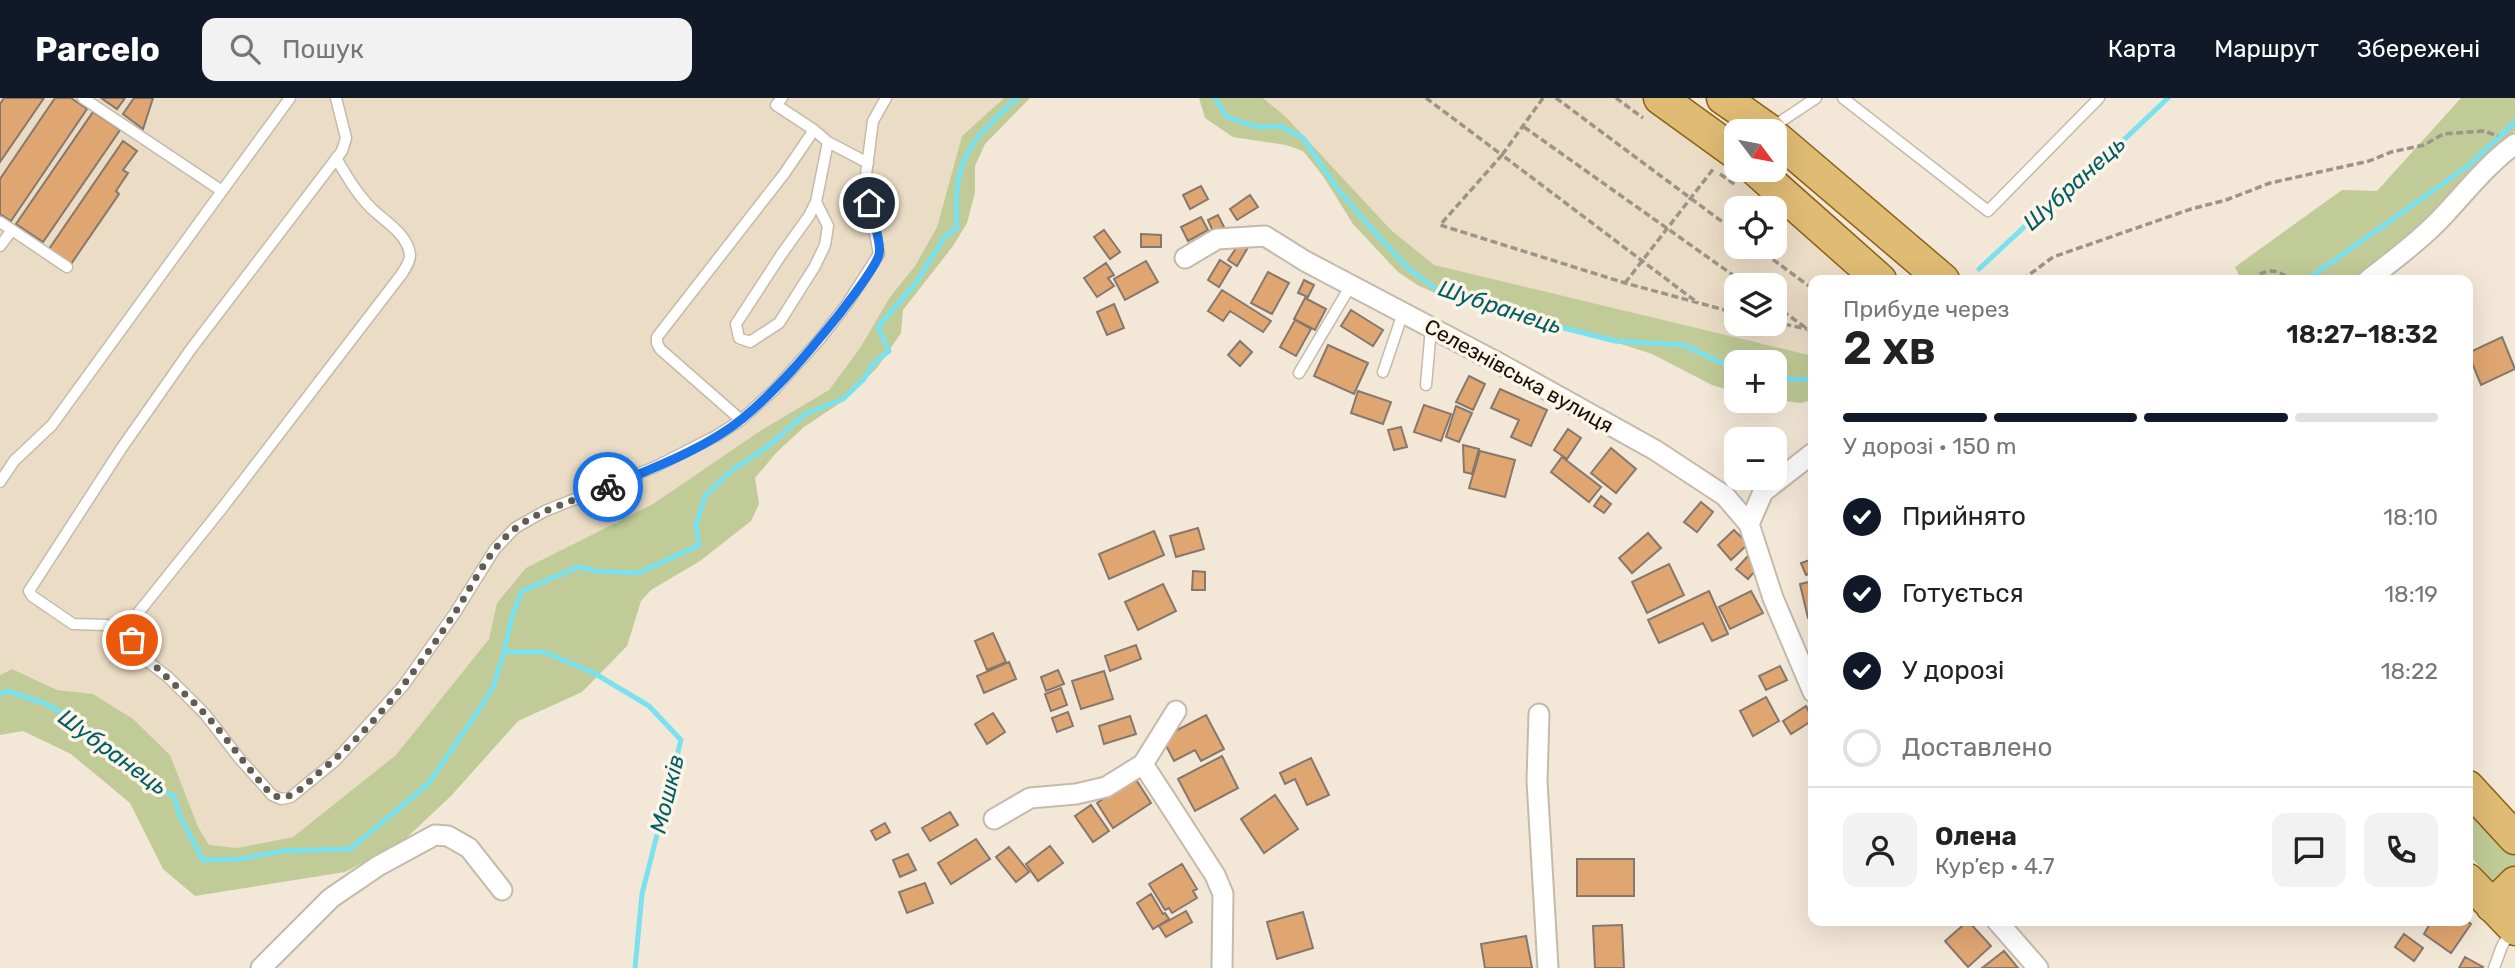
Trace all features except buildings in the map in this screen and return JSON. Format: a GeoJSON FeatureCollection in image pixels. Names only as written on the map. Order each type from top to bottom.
{"type":"FeatureCollection","features":[{"type":"Feature","properties":{"kind":"main road"},"geometry":{"type":"LineString","coordinates":[[1660,98],[1724,144]]}},
{"type":"Feature","properties":{"kind":"main road"},"geometry":{"type":"LineString","coordinates":[[1723,98],[1752,119]]}},
{"type":"Feature","properties":{"kind":"main road"},"geometry":{"type":"LineString","coordinates":[[1787,147],[1937,275]]}},
{"type":"Feature","properties":{"kind":"main road"},"geometry":{"type":"LineString","coordinates":[[1770,182],[1874,275]]}},
{"type":"Feature","properties":{"kind":"main road"},"geometry":{"type":"LineString","coordinates":[[2473,792],[2515,838]]}},
{"type":"Feature","properties":{"kind":"main road"},"geometry":{"type":"LineString","coordinates":[[2507,921],[2515,883]]}},
{"type":"Feature","properties":{"kind":"main road"},"geometry":{"type":"LineString","coordinates":[[2473,885],[2507,921]]}},
{"type":"Feature","properties":{"kind":"street"},"geometry":{"type":"LineString","coordinates":[[2374,275],[2408,249],[2445,214],[2477,178],[2515,144]]}},
{"type":"Feature","properties":{"kind":"street","name":"Селезнівська вулиця"},"geometry":{"type":"LineString","coordinates":[[1185,258],[1217,239],[1265,236],[1305,261],[1655,450],[1725,496],[1749,524]]}},
{"type":"Feature","properties":{"kind":"street"},"geometry":{"type":"LineString","coordinates":[[1808,457],[1763,492],[1749,524],[1773,598],[1808,680]]}},
{"type":"Feature","properties":{"kind":"street"},"geometry":{"type":"LineString","coordinates":[[995,819],[1030,798],[1076,794],[1106,787],[1143,764],[1176,711]]}},
{"type":"Feature","properties":{"kind":"street"},"geometry":{"type":"LineString","coordinates":[[1539,714],[1537,781],[1548,968]]}},
{"type":"Feature","properties":{"kind":"street"},"geometry":{"type":"LineString","coordinates":[[1143,764],[1216,875],[1223,894],[1222,968]]}},
{"type":"Feature","properties":{"kind":"street"},"geometry":{"type":"LineString","coordinates":[[261,968],[331,898],[389,860],[435,835],[448,836],[469,848],[502,890]]}},
{"type":"Feature","properties":{"kind":"street"},"geometry":{"type":"LineString","coordinates":[[2001,926],[2038,968]]}},
{"type":"Feature","properties":{"kind":"lane"},"geometry":{"type":"LineString","coordinates":[[83,98],[222,191]]}},
{"type":"Feature","properties":{"kind":"lane"},"geometry":{"type":"LineString","coordinates":[[0,482],[14,461],[52,425],[290,98]]}},
{"type":"Feature","properties":{"kind":"lane"},"geometry":{"type":"LineString","coordinates":[[336,98],[346,138],[342,151],[191,349],[121,449],[29,591],[32,596],[73,624],[107,625],[132,640],[147,661],[168,677],[205,714],[272,795],[281,799],[291,797],[335,761],[402,686],[455,613],[495,549],[515,528],[545,511],[655,467],[716,436],[741,420],[774,390],[819,340],[877,260],[880,248],[865,181],[873,121],[886,98]]}},
{"type":"Feature","properties":{"kind":"lane"},"geometry":{"type":"LineString","coordinates":[[1787,119],[1816,98]]}},
{"type":"Feature","properties":{"kind":"lane"},"geometry":{"type":"LineString","coordinates":[[1843,98],[1988,211],[2098,98]]}},
{"type":"Feature","properties":{"kind":"lane"},"geometry":{"type":"LineString","coordinates":[[776,100],[828,142],[868,163]]}},
{"type":"Feature","properties":{"kind":"lane"},"geometry":{"type":"LineString","coordinates":[[741,420],[660,349],[656,344],[657,337],[784,174],[814,130]]}},
{"type":"Feature","properties":{"kind":"lane"},"geometry":{"type":"LineString","coordinates":[[816,202],[828,226],[825,245],[815,266],[779,323],[750,342],[740,338],[736,332],[736,324],[816,202],[828,142]]}},
{"type":"Feature","properties":{"kind":"lane"},"geometry":{"type":"LineString","coordinates":[[122,633],[223,507],[409,261],[410,253],[392,225],[371,208],[355,189],[336,158]]}},
{"type":"Feature","properties":{"kind":"lane"},"geometry":{"type":"LineString","coordinates":[[0,222],[67,267]]}},
{"type":"Feature","properties":{"kind":"lane"},"geometry":{"type":"LineString","coordinates":[[0,246],[12,230]]}},
{"type":"Feature","properties":{"kind":"lane"},"geometry":{"type":"LineString","coordinates":[[1299,373],[1350,285]]}},
{"type":"Feature","properties":{"kind":"lane"},"geometry":{"type":"LineString","coordinates":[[1383,372],[1403,313]]}},
{"type":"Feature","properties":{"kind":"lane"},"geometry":{"type":"LineString","coordinates":[[1426,385],[1431,327]]}},
{"type":"Feature","properties":{"kind":"lane"},"geometry":{"type":"LineString","coordinates":[[2494,968],[2507,921]]}},
{"type":"Feature","properties":{"kind":"path"},"geometry":{"type":"LineString","coordinates":[[1426,98],[1701,305]]}},
{"type":"Feature","properties":{"kind":"path"},"geometry":{"type":"LineString","coordinates":[[1543,98],[1502,155],[1440,225],[1625,283],[1724,310]]}},
{"type":"Feature","properties":{"kind":"path"},"geometry":{"type":"LineString","coordinates":[[1556,98],[1724,223]]}},
{"type":"Feature","properties":{"kind":"path"},"geometry":{"type":"LineString","coordinates":[[1524,127],[1730,273]]}},
{"type":"Feature","properties":{"kind":"path"},"geometry":{"type":"LineString","coordinates":[[2029,275],[2053,257],[2270,183],[2369,161],[2391,152],[2424,145],[2443,134],[2487,133]]}},
{"type":"Feature","properties":{"kind":"path"},"geometry":{"type":"LineString","coordinates":[[1625,283],[1724,160]]}},
{"type":"Feature","properties":{"kind":"path"},"geometry":{"type":"LineString","coordinates":[[1772,259],[1808,285]]}},
{"type":"Feature","properties":{"kind":"path"},"geometry":{"type":"LineString","coordinates":[[2258,275],[2274,270],[2285,275]]}},
{"type":"Feature","properties":{"kind":"path"},"geometry":{"type":"LineString","coordinates":[[1787,314],[1808,329]]}},
{"type":"Feature","properties":{"kind":"path"},"geometry":{"type":"LineString","coordinates":[[1787,325],[1808,330]]}},
{"type":"Feature","properties":{"kind":"shaded area"},"geometry":{"type":"Polygon","coordinates":[[[0,98],[1004,98],[962,136],[937,227],[915,266],[890,297],[860,348],[829,390],[760,431],[653,504],[573,544],[497,602],[489,639],[396,755],[293,837],[237,848],[209,845],[93,694],[57,690],[12,669],[0,675],[0,98]]]}},
{"type":"Feature","properties":{"kind":"shaded area"},"geometry":{"type":"Polygon","coordinates":[[[1263,98],[1670,98],[1724,139],[1724,182],[1779,182],[1886,275],[1808,275],[1808,355],[1730,336],[1787,336],[1787,273],[1724,273],[1724,335],[1434,265],[1391,230],[1286,117],[1263,98]]]}},
{"type":"Feature","properties":{"kind":"green space"},"geometry":{"type":"Polygon","coordinates":[[[1004,98],[1030,98],[985,144],[975,166],[975,193],[967,223],[953,246],[903,310],[901,333],[877,368],[843,401],[804,427],[777,452],[755,478],[759,504],[751,521],[700,561],[651,590],[641,601],[627,646],[582,692],[518,721],[451,796],[402,842],[345,872],[195,896],[163,869],[130,803],[71,754],[23,731],[0,735],[0,675],[12,669],[57,690],[93,694],[133,719],[170,755],[198,827],[209,845],[237,848],[293,837],[396,755],[489,639],[497,603],[526,568],[653,504],[760,431],[829,390],[860,348],[890,297],[915,266],[937,227],[962,136],[1004,98]]]}},
{"type":"Feature","properties":{"kind":"green space"},"geometry":{"type":"Polygon","coordinates":[[[1199,98],[1263,98],[1286,117],[1391,230],[1434,265],[1808,355],[1808,401],[1787,401],[1787,350],[1724,350],[1724,388],[1652,354],[1549,321],[1452,300],[1419,286],[1398,272],[1353,224],[1323,176],[1303,151],[1286,145],[1233,137],[1205,118],[1199,98]]]}},
{"type":"Feature","properties":{"kind":"green space"},"geometry":{"type":"Polygon","coordinates":[[[2461,98],[2515,98],[2515,131],[2437,213],[2361,275],[2239,275],[2235,267],[2342,190],[2377,191],[2461,98]]]}},
{"type":"Feature","properties":{"kind":"green space"},"geometry":{"type":"Polygon","coordinates":[[[2473,805],[2515,851],[2515,872],[2495,883],[2473,859],[2473,805]]]}},
{"type":"Feature","properties":{"kind":"waterway","name":"Шубранець"},"geometry":{"type":"LineString","coordinates":[[0,694],[7,691],[44,703],[78,721],[128,758],[148,783],[174,796],[181,819],[203,860],[239,859],[284,851],[350,849],[428,784],[474,717],[493,687],[512,616],[522,591],[578,567],[597,571],[639,573],[699,545],[696,525],[705,496],[731,471],[767,447],[805,414],[843,399],[864,379],[874,363],[889,351],[878,327],[915,284],[944,238],[957,227],[956,204],[961,168],[976,140],[1017,98]]}},
{"type":"Feature","properties":{"kind":"waterway","name":"Шубранець"},"geometry":{"type":"LineString","coordinates":[[1215,98],[1227,117],[1257,127],[1280,126],[1303,138],[1336,187],[1371,228],[1409,269],[1435,288],[1479,299],[1524,318],[1615,341],[1684,345],[1724,363]]}},
{"type":"Feature","properties":{"kind":"waterway","name":"Шубранець"},"geometry":{"type":"LineString","coordinates":[[1979,269],[2037,215],[2088,174],[2168,98]]}},
{"type":"Feature","properties":{"kind":"waterway"},"geometry":{"type":"LineString","coordinates":[[2313,275],[2468,166],[2515,122]]}},
{"type":"Feature","properties":{"kind":"waterway","name":"Шубранець"},"geometry":{"type":"LineString","coordinates":[[1787,379],[1808,380]]}},
{"type":"Feature","properties":{"kind":"waterway","name":"Мошків"},"geometry":{"type":"LineString","coordinates":[[504,652],[544,652],[594,673],[649,706],[681,740],[642,894],[635,968]]}},
{"type":"Feature","properties":{"kind":"way so far"},"geometry":{"type":"LineString","coordinates":[[132,640],[147,661],[158,667],[205,714],[272,795],[281,799],[291,797],[335,761],[402,686],[455,613],[495,549],[515,528],[545,511],[608,487]]}},
{"type":"Feature","properties":{"kind":"route"},"geometry":{"type":"LineString","coordinates":[[608,487],[716,436],[741,420],[774,390],[819,340],[877,260],[880,248],[869,203]]}}]}
